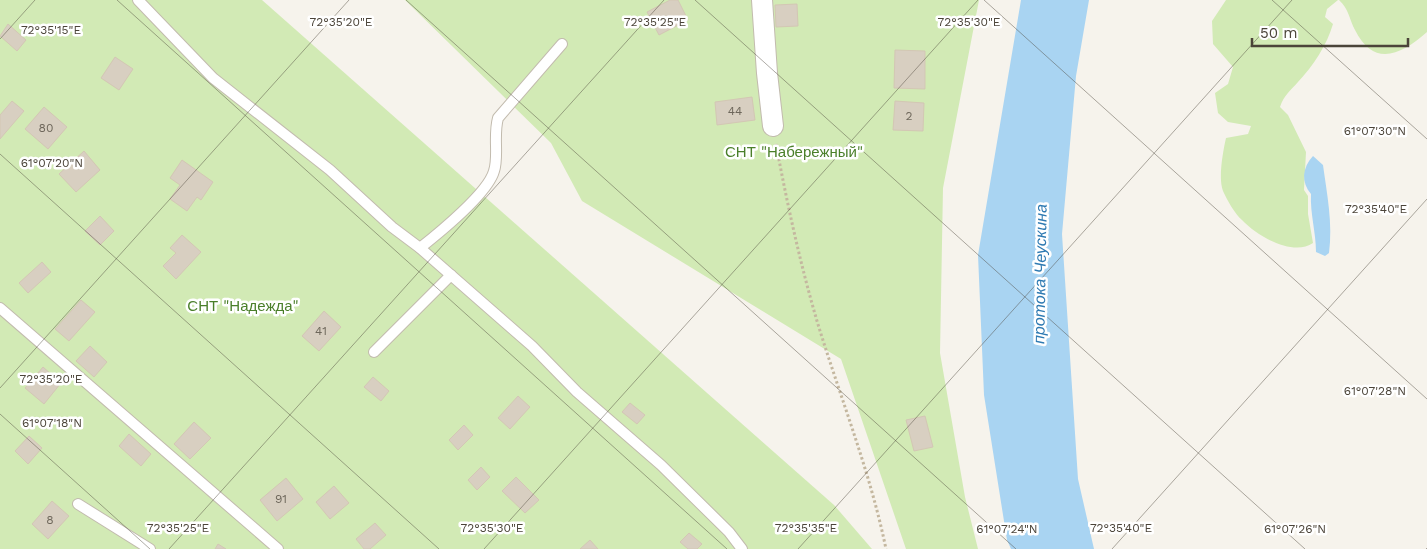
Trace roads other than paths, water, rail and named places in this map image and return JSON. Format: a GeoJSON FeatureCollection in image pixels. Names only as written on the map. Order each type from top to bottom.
{"type":"FeatureCollection","features":[{"type":"Feature","properties":{"kind":"street"},"geometry":{"type":"LineString","coordinates":[[762,0],[773,126]]}},
{"type":"Feature","properties":{"kind":"lane"},"geometry":{"type":"LineString","coordinates":[[138,0],[213,78],[330,170],[392,227],[420,248],[532,346],[577,392],[661,465],[729,532],[742,549]]}},
{"type":"Feature","properties":{"kind":"lane"},"geometry":{"type":"LineString","coordinates":[[420,248],[444,229],[490,182],[495,170],[494,132],[498,118],[562,44]]}},
{"type":"Feature","properties":{"kind":"lane"},"geometry":{"type":"LineString","coordinates":[[374,352],[451,275]]}},
{"type":"Feature","properties":{"kind":"lane"},"geometry":{"type":"LineString","coordinates":[[0,308],[278,549]]}},
{"type":"Feature","properties":{"kind":"lane"},"geometry":{"type":"LineString","coordinates":[[78,504],[150,549]]}},
{"type":"Feature","properties":{"kind":"water","name":"протока Чеускина"},"geometry":{"type":"Polygon","coordinates":[[[1021,0],[1089,0],[1076,76],[1062,234],[1078,479],[1094,549],[1011,549],[1007,540],[984,395],[978,255],[1021,0]]]}},
{"type":"Feature","properties":{"kind":"water"},"geometry":{"type":"Polygon","coordinates":[[[1313,156],[1323,165],[1328,198],[1330,242],[1329,253],[1325,256],[1316,252],[1311,194],[1304,180],[1305,170],[1313,156]]]}},
{"type":"Feature","properties":{"kind":"park label","name":"СНТ \"Набережный\""},"geometry":{"type":"Point","coordinates":[794,152]}},
{"type":"Feature","properties":{"kind":"park label","name":"СНТ \"Надежда\""},"geometry":{"type":"Point","coordinates":[243,306]}}]}
